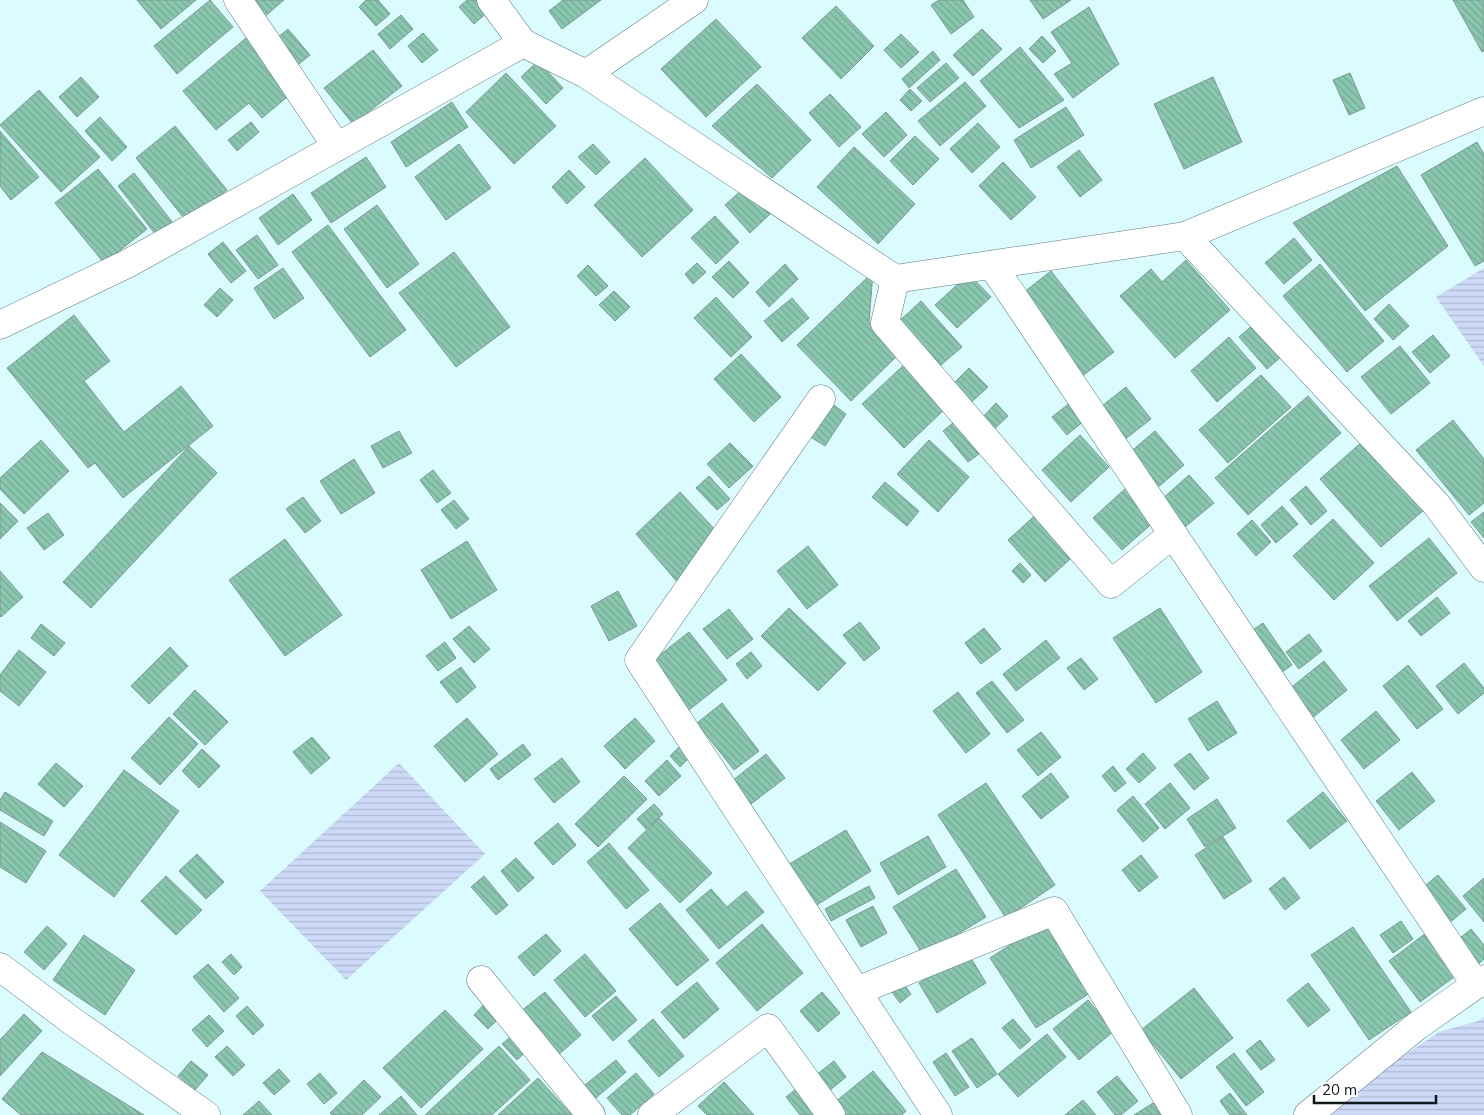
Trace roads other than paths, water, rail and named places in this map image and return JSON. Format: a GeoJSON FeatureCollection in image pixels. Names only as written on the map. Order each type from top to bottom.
{"type":"FeatureCollection","features":[{"type":"Feature","properties":{"kind":"street"},"geometry":{"type":"LineString","coordinates":[[238,0],[337,147]]}},
{"type":"Feature","properties":{"kind":"street"},"geometry":{"type":"LineString","coordinates":[[491,0],[524,44],[586,74],[896,279],[1185,236],[1484,111]]}},
{"type":"Feature","properties":{"kind":"street"},"geometry":{"type":"LineString","coordinates":[[586,74],[694,0]]}},
{"type":"Feature","properties":{"kind":"street"},"geometry":{"type":"LineString","coordinates":[[0,325],[127,264],[524,44]]}},
{"type":"Feature","properties":{"kind":"street"},"geometry":{"type":"LineString","coordinates":[[1185,236],[1436,504],[1484,568]]}},
{"type":"Feature","properties":{"kind":"street"},"geometry":{"type":"LineString","coordinates":[[992,265],[1173,534],[1480,982],[1417,1026],[1308,1115]]}},
{"type":"Feature","properties":{"kind":"street"},"geometry":{"type":"LineString","coordinates":[[896,279],[885,323],[1111,584],[1173,534]]}},
{"type":"Feature","properties":{"kind":"street"},"geometry":{"type":"LineString","coordinates":[[821,400],[640,660],[938,1115]]}},
{"type":"Feature","properties":{"kind":"street"},"geometry":{"type":"LineString","coordinates":[[857,991],[1054,911],[1178,1115]]}},
{"type":"Feature","properties":{"kind":"street"},"geometry":{"type":"LineString","coordinates":[[0,967],[72,1021],[206,1115]]}},
{"type":"Feature","properties":{"kind":"street"},"geometry":{"type":"LineString","coordinates":[[481,980],[591,1115]]}},
{"type":"Feature","properties":{"kind":"street"},"geometry":{"type":"LineString","coordinates":[[652,1115],[768,1028],[832,1115]]}},
{"type":"Feature","properties":{"kind":"water"},"geometry":{"type":"Polygon","coordinates":[[[1484,268],[1484,366],[1436,297],[1484,268]]]}},
{"type":"Feature","properties":{"kind":"water"},"geometry":{"type":"Polygon","coordinates":[[[399,763],[485,854],[346,980],[260,891],[399,763]]]}},
{"type":"Feature","properties":{"kind":"water"},"geometry":{"type":"Polygon","coordinates":[[[1484,1017],[1484,1115],[1328,1115],[1349,1093],[1439,1032],[1478,1021],[1484,1017]]]}}]}
